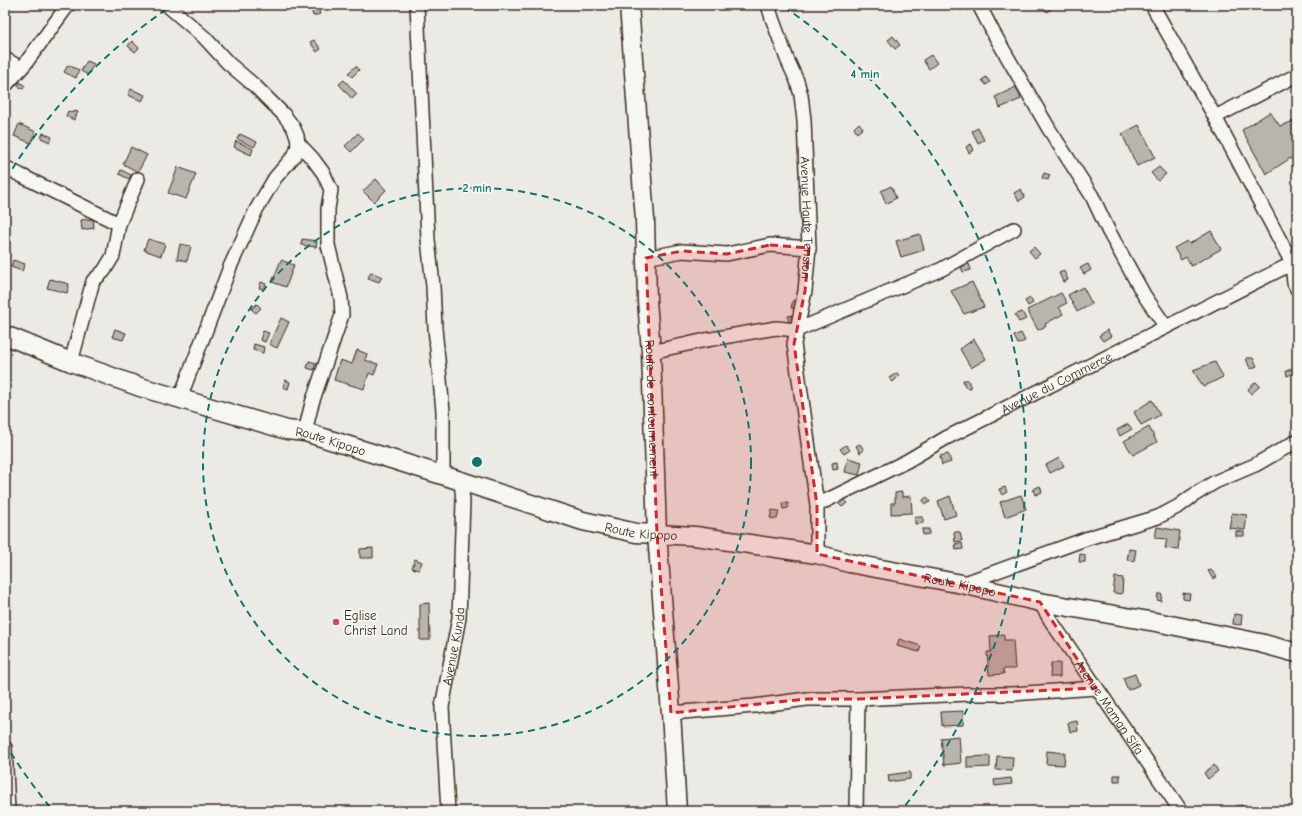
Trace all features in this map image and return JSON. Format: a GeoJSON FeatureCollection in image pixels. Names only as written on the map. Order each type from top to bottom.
{"type":"FeatureCollection","features":[{"type":"Feature","properties":{"kind":"main road","name":"Route de contournement"},"geometry":{"type":"LineString","coordinates":[[629,5],[644,212],[657,534],[677,811]]}},
{"type":"Feature","properties":{"kind":"main road","name":"Route Kipopo"},"geometry":{"type":"LineString","coordinates":[[5,334],[71,362],[140,387],[287,430],[305,432],[583,521],[636,533],[696,536],[817,554],[849,563],[962,584],[1040,602],[1161,622],[1260,643],[1297,653]]}},
{"type":"Feature","properties":{"kind":"street"},"geometry":{"type":"LineString","coordinates":[[5,86],[21,68],[68,5]]}},
{"type":"Feature","properties":{"kind":"street"},"geometry":{"type":"LineString","coordinates":[[167,5],[204,37],[228,63],[255,86],[284,115],[297,136],[298,143],[294,156],[275,178],[256,210],[230,267],[180,398]]}},
{"type":"Feature","properties":{"kind":"street"},"geometry":{"type":"LineString","coordinates":[[418,5],[428,239],[442,411],[443,475]]}},
{"type":"Feature","properties":{"kind":"street","name":"Avenue Haute Tension"},"geometry":{"type":"LineString","coordinates":[[768,5],[787,59],[797,81],[803,106],[809,248],[805,291],[795,336],[795,351],[817,505],[817,554]]}},
{"type":"Feature","properties":{"kind":"street"},"geometry":{"type":"LineString","coordinates":[[979,5],[1046,123],[1092,196],[1108,230],[1144,295],[1166,327]]}},
{"type":"Feature","properties":{"kind":"street"},"geometry":{"type":"LineString","coordinates":[[1152,5],[1295,262],[1294,283],[1297,289]]}},
{"type":"Feature","properties":{"kind":"street"},"geometry":{"type":"LineString","coordinates":[[5,59],[21,68]]}},
{"type":"Feature","properties":{"kind":"street"},"geometry":{"type":"LineString","coordinates":[[1215,117],[1297,75]]}},
{"type":"Feature","properties":{"kind":"street"},"geometry":{"type":"LineString","coordinates":[[298,143],[313,159],[331,190],[328,209],[328,245],[342,298],[342,315],[312,403],[305,432]]}},
{"type":"Feature","properties":{"kind":"street"},"geometry":{"type":"LineString","coordinates":[[5,167],[20,176],[119,224]]}},
{"type":"Feature","properties":{"kind":"street"},"geometry":{"type":"LineString","coordinates":[[71,362],[94,281],[104,271],[113,256],[119,224],[138,179]]}},
{"type":"Feature","properties":{"kind":"street"},"geometry":{"type":"LineString","coordinates":[[650,352],[706,340],[776,328],[797,330],[942,269],[1014,229]]}},
{"type":"Feature","properties":{"kind":"street"},"geometry":{"type":"LineString","coordinates":[[646,258],[682,251],[727,254],[770,245],[809,248]]}},
{"type":"Feature","properties":{"kind":"street","name":"Avenue du Commerce"},"geometry":{"type":"LineString","coordinates":[[817,505],[907,460],[946,438],[1295,262]]}},
{"type":"Feature","properties":{"kind":"street"},"geometry":{"type":"LineString","coordinates":[[962,584],[1091,537],[1158,517],[1179,506],[1215,482],[1255,465],[1297,441]]}},
{"type":"Feature","properties":{"kind":"street","name":"Avenue Kunda"},"geometry":{"type":"LineString","coordinates":[[448,811],[442,707],[459,618],[463,501],[461,481]]}},
{"type":"Feature","properties":{"kind":"street","name":"Avenue Maman Sifa"},"geometry":{"type":"LineString","coordinates":[[1040,602],[1051,622],[1181,811]]}},
{"type":"Feature","properties":{"kind":"street"},"geometry":{"type":"LineString","coordinates":[[671,713],[754,706],[807,699],[858,699],[968,694],[1012,694],[1096,688]]}},
{"type":"Feature","properties":{"kind":"street"},"geometry":{"type":"LineString","coordinates":[[856,811],[858,699]]}},
{"type":"Feature","properties":{"kind":"street"},"geometry":{"type":"LineString","coordinates":[[5,748],[8,811]]}},
{"type":"Feature","properties":{"kind":"highlighted area"},"geometry":{"type":"Polygon","coordinates":[[[770,245],[809,248],[805,291],[794,344],[817,505],[817,554],[1040,602],[1096,688],[858,699],[807,699],[671,713],[657,534],[646,258],[682,251],[727,254],[770,245]]]}},
{"type":"Feature","properties":{"kind":"building"},"geometry":{"type":"Polygon","coordinates":[[[284,5],[292,5],[294,6],[290,10],[284,5]]]}},
{"type":"Feature","properties":{"kind":"building"},"geometry":{"type":"Polygon","coordinates":[[[310,5],[317,5],[320,14],[313,16],[310,5]]]}},
{"type":"Feature","properties":{"kind":"building"},"geometry":{"type":"Polygon","coordinates":[[[959,5],[963,5],[965,7],[961,11],[957,7],[959,5]]]}},
{"type":"Feature","properties":{"kind":"building"},"geometry":{"type":"Polygon","coordinates":[[[1056,5],[1047,12],[1042,6],[1056,5]]]}},
{"type":"Feature","properties":{"kind":"building"},"geometry":{"type":"Polygon","coordinates":[[[1257,5],[1258,7],[1249,11],[1246,6],[1257,5]]]}},
{"type":"Feature","properties":{"kind":"building"},"geometry":{"type":"Polygon","coordinates":[[[893,36],[900,45],[895,49],[888,40],[893,36]]]}},
{"type":"Feature","properties":{"kind":"building"},"geometry":{"type":"Polygon","coordinates":[[[314,40],[321,49],[317,52],[310,42],[314,40]]]}},
{"type":"Feature","properties":{"kind":"building"},"geometry":{"type":"Polygon","coordinates":[[[132,41],[139,48],[135,52],[128,46],[132,41]]]}},
{"type":"Feature","properties":{"kind":"building"},"geometry":{"type":"Polygon","coordinates":[[[931,55],[937,63],[929,69],[923,60],[931,55]]]}},
{"type":"Feature","properties":{"kind":"building"},"geometry":{"type":"Polygon","coordinates":[[[87,61],[94,64],[88,75],[81,71],[87,61]]]}},
{"type":"Feature","properties":{"kind":"building"},"geometry":{"type":"Polygon","coordinates":[[[68,65],[79,70],[76,78],[64,72],[68,65]]]}},
{"type":"Feature","properties":{"kind":"building"},"geometry":{"type":"Polygon","coordinates":[[[356,66],[359,70],[352,77],[348,73],[356,66]]]}},
{"type":"Feature","properties":{"kind":"building"},"geometry":{"type":"Polygon","coordinates":[[[986,77],[990,82],[986,85],[982,80],[986,77]]]}},
{"type":"Feature","properties":{"kind":"building"},"geometry":{"type":"Polygon","coordinates":[[[344,80],[357,94],[352,99],[339,84],[344,80]]]}},
{"type":"Feature","properties":{"kind":"building"},"geometry":{"type":"Polygon","coordinates":[[[20,82],[25,86],[23,89],[18,86],[20,82]]]}},
{"type":"Feature","properties":{"kind":"building"},"geometry":{"type":"Polygon","coordinates":[[[1016,87],[1021,99],[1000,108],[995,97],[1016,87]]]}},
{"type":"Feature","properties":{"kind":"building"},"geometry":{"type":"Polygon","coordinates":[[[131,89],[145,95],[142,101],[128,95],[131,89]]]}},
{"type":"Feature","properties":{"kind":"building"},"geometry":{"type":"Polygon","coordinates":[[[68,111],[74,113],[75,111],[78,112],[74,120],[66,116],[68,111]]]}},
{"type":"Feature","properties":{"kind":"building"},"geometry":{"type":"Polygon","coordinates":[[[1270,112],[1280,126],[1294,121],[1297,127],[1297,154],[1266,174],[1242,130],[1270,112]]]}},
{"type":"Feature","properties":{"kind":"building"},"geometry":{"type":"Polygon","coordinates":[[[859,123],[863,128],[857,133],[854,128],[859,123]]]}},
{"type":"Feature","properties":{"kind":"building"},"geometry":{"type":"Polygon","coordinates":[[[19,124],[36,132],[31,143],[14,136],[19,124]]]}},
{"type":"Feature","properties":{"kind":"building"},"geometry":{"type":"Polygon","coordinates":[[[1139,125],[1155,157],[1137,166],[1122,134],[1139,125]]]}},
{"type":"Feature","properties":{"kind":"building"},"geometry":{"type":"Polygon","coordinates":[[[978,128],[984,140],[978,143],[972,131],[978,128]]]}},
{"type":"Feature","properties":{"kind":"building"},"geometry":{"type":"Polygon","coordinates":[[[43,133],[52,137],[50,142],[41,138],[43,133]]]}},
{"type":"Feature","properties":{"kind":"building"},"geometry":{"type":"Polygon","coordinates":[[[358,133],[364,139],[351,152],[345,146],[358,133]]]}},
{"type":"Feature","properties":{"kind":"building"},"geometry":{"type":"Polygon","coordinates":[[[240,134],[257,142],[254,147],[237,139],[240,134]]]}},
{"type":"Feature","properties":{"kind":"building"},"geometry":{"type":"Polygon","coordinates":[[[236,141],[253,149],[251,155],[234,147],[236,141]]]}},
{"type":"Feature","properties":{"kind":"building"},"geometry":{"type":"Polygon","coordinates":[[[971,144],[974,150],[969,153],[966,147],[971,144]]]}},
{"type":"Feature","properties":{"kind":"building"},"geometry":{"type":"Polygon","coordinates":[[[131,147],[147,155],[138,172],[123,164],[131,147]]]}},
{"type":"Feature","properties":{"kind":"building"},"geometry":{"type":"Polygon","coordinates":[[[178,167],[196,174],[186,199],[168,193],[178,167]]]}},
{"type":"Feature","properties":{"kind":"building"},"geometry":{"type":"Polygon","coordinates":[[[1159,167],[1166,174],[1158,181],[1151,173],[1159,167]]]}},
{"type":"Feature","properties":{"kind":"building"},"geometry":{"type":"Polygon","coordinates":[[[121,170],[131,175],[129,179],[119,174],[121,170]]]}},
{"type":"Feature","properties":{"kind":"building"},"geometry":{"type":"Polygon","coordinates":[[[1044,173],[1050,175],[1048,180],[1042,178],[1044,173]]]}},
{"type":"Feature","properties":{"kind":"building"},"geometry":{"type":"Polygon","coordinates":[[[376,179],[386,190],[374,202],[363,191],[376,179]]]}},
{"type":"Feature","properties":{"kind":"building"},"geometry":{"type":"Polygon","coordinates":[[[891,186],[896,198],[886,204],[881,191],[891,186]]]}},
{"type":"Feature","properties":{"kind":"building"},"geometry":{"type":"Polygon","coordinates":[[[1021,189],[1025,197],[1019,201],[1014,193],[1021,189]]]}},
{"type":"Feature","properties":{"kind":"building"},"geometry":{"type":"Polygon","coordinates":[[[5,197],[10,199],[8,205],[5,204],[5,197]]]}},
{"type":"Feature","properties":{"kind":"building"},"geometry":{"type":"Polygon","coordinates":[[[93,219],[94,228],[82,230],[81,220],[93,219]]]}},
{"type":"Feature","properties":{"kind":"building"},"geometry":{"type":"Polygon","coordinates":[[[1211,231],[1221,249],[1191,266],[1186,257],[1181,260],[1174,248],[1187,241],[1189,244],[1211,231]]]}},
{"type":"Feature","properties":{"kind":"building"},"geometry":{"type":"Polygon","coordinates":[[[920,234],[924,250],[901,257],[896,241],[920,234]]]}},
{"type":"Feature","properties":{"kind":"building"},"geometry":{"type":"Polygon","coordinates":[[[148,239],[165,244],[161,256],[144,250],[148,239]]]}},
{"type":"Feature","properties":{"kind":"building"},"geometry":{"type":"Polygon","coordinates":[[[302,239],[317,241],[316,247],[301,245],[302,239]]]}},
{"type":"Feature","properties":{"kind":"building"},"geometry":{"type":"Polygon","coordinates":[[[180,244],[191,246],[187,261],[177,259],[180,244]]]}},
{"type":"Feature","properties":{"kind":"building"},"geometry":{"type":"Polygon","coordinates":[[[1034,247],[1040,254],[1035,258],[1029,251],[1034,247]]]}},
{"type":"Feature","properties":{"kind":"building"},"geometry":{"type":"Polygon","coordinates":[[[13,260],[25,264],[22,271],[11,267],[13,260]]]}},
{"type":"Feature","properties":{"kind":"building"},"geometry":{"type":"Polygon","coordinates":[[[281,260],[294,265],[286,287],[272,282],[281,260]]]}},
{"type":"Feature","properties":{"kind":"building"},"geometry":{"type":"Polygon","coordinates":[[[969,264],[971,270],[963,272],[961,267],[969,264]]]}},
{"type":"Feature","properties":{"kind":"building"},"geometry":{"type":"Polygon","coordinates":[[[1088,264],[1091,270],[1084,274],[1080,268],[1088,264]]]}},
{"type":"Feature","properties":{"kind":"building"},"geometry":{"type":"Polygon","coordinates":[[[1064,271],[1068,280],[1063,282],[1059,273],[1064,271]]]}},
{"type":"Feature","properties":{"kind":"building"},"geometry":{"type":"Polygon","coordinates":[[[371,272],[382,277],[379,282],[368,278],[371,272]]]}},
{"type":"Feature","properties":{"kind":"building"},"geometry":{"type":"Polygon","coordinates":[[[50,279],[69,284],[67,293],[47,288],[50,279]]]}},
{"type":"Feature","properties":{"kind":"building"},"geometry":{"type":"Polygon","coordinates":[[[261,282],[266,284],[264,289],[259,288],[261,282]]]}},
{"type":"Feature","properties":{"kind":"building"},"geometry":{"type":"Polygon","coordinates":[[[972,282],[984,307],[964,314],[951,291],[972,282]]]}},
{"type":"Feature","properties":{"kind":"building"},"geometry":{"type":"Polygon","coordinates":[[[1083,287],[1092,304],[1077,312],[1068,295],[1083,287]]]}},
{"type":"Feature","properties":{"kind":"building"},"geometry":{"type":"Polygon","coordinates":[[[1061,293],[1067,303],[1059,307],[1063,314],[1045,324],[1046,326],[1038,330],[1027,310],[1061,293]]]}},
{"type":"Feature","properties":{"kind":"building"},"geometry":{"type":"Polygon","coordinates":[[[1030,298],[1033,303],[1028,306],[1025,301],[1030,298]]]}},
{"type":"Feature","properties":{"kind":"building"},"geometry":{"type":"Polygon","coordinates":[[[793,300],[799,302],[797,308],[791,308],[793,300]]]}},
{"type":"Feature","properties":{"kind":"building"},"geometry":{"type":"Polygon","coordinates":[[[257,304],[261,308],[256,313],[251,309],[257,304]]]}},
{"type":"Feature","properties":{"kind":"building"},"geometry":{"type":"Polygon","coordinates":[[[1022,312],[1026,319],[1019,322],[1015,315],[1022,312]]]}},
{"type":"Feature","properties":{"kind":"building"},"geometry":{"type":"Polygon","coordinates":[[[793,315],[796,327],[789,326],[788,316],[793,315]]]}},
{"type":"Feature","properties":{"kind":"building"},"geometry":{"type":"Polygon","coordinates":[[[281,318],[289,322],[277,348],[269,344],[281,318]]]}},
{"type":"Feature","properties":{"kind":"building"},"geometry":{"type":"Polygon","coordinates":[[[115,329],[126,333],[123,340],[112,337],[115,329]]]}},
{"type":"Feature","properties":{"kind":"building"},"geometry":{"type":"Polygon","coordinates":[[[1107,330],[1111,336],[1103,341],[1099,336],[1107,330]]]}},
{"type":"Feature","properties":{"kind":"building"},"geometry":{"type":"Polygon","coordinates":[[[263,331],[269,333],[265,342],[260,340],[263,331]]]}},
{"type":"Feature","properties":{"kind":"building"},"geometry":{"type":"Polygon","coordinates":[[[1021,333],[1025,341],[1018,344],[1014,336],[1021,333]]]}},
{"type":"Feature","properties":{"kind":"building"},"geometry":{"type":"Polygon","coordinates":[[[974,339],[986,359],[971,368],[960,349],[974,339]]]}},
{"type":"Feature","properties":{"kind":"building"},"geometry":{"type":"Polygon","coordinates":[[[254,344],[264,347],[263,353],[253,350],[254,344]]]}},
{"type":"Feature","properties":{"kind":"building"},"geometry":{"type":"Polygon","coordinates":[[[357,350],[367,354],[365,360],[378,364],[374,375],[369,373],[364,389],[334,380],[340,360],[352,364],[357,350]]]}},
{"type":"Feature","properties":{"kind":"building"},"geometry":{"type":"Polygon","coordinates":[[[1246,358],[1253,358],[1257,366],[1250,369],[1246,358]]]}},
{"type":"Feature","properties":{"kind":"building"},"geometry":{"type":"Polygon","coordinates":[[[309,361],[316,363],[314,370],[307,368],[309,361]]]}},
{"type":"Feature","properties":{"kind":"building"},"geometry":{"type":"Polygon","coordinates":[[[1215,362],[1223,377],[1203,387],[1193,370],[1215,362]]]}},
{"type":"Feature","properties":{"kind":"building"},"geometry":{"type":"Polygon","coordinates":[[[1297,367],[1297,372],[1287,376],[1286,371],[1297,367]]]}},
{"type":"Feature","properties":{"kind":"building"},"geometry":{"type":"Polygon","coordinates":[[[897,373],[899,376],[893,382],[889,378],[897,373]]]}},
{"type":"Feature","properties":{"kind":"building"},"geometry":{"type":"Polygon","coordinates":[[[285,380],[290,382],[288,389],[283,387],[285,380]]]}},
{"type":"Feature","properties":{"kind":"building"},"geometry":{"type":"Polygon","coordinates":[[[963,380],[968,380],[971,388],[965,387],[963,380]]]}},
{"type":"Feature","properties":{"kind":"building"},"geometry":{"type":"Polygon","coordinates":[[[1256,382],[1260,386],[1251,394],[1248,389],[1256,382]]]}},
{"type":"Feature","properties":{"kind":"building"},"geometry":{"type":"Polygon","coordinates":[[[1152,400],[1160,415],[1141,425],[1134,412],[1152,400]]]}},
{"type":"Feature","properties":{"kind":"building"},"geometry":{"type":"Polygon","coordinates":[[[1128,424],[1132,429],[1120,436],[1117,430],[1128,424]]]}},
{"type":"Feature","properties":{"kind":"building"},"geometry":{"type":"Polygon","coordinates":[[[1149,427],[1157,442],[1133,455],[1124,441],[1149,427]]]}},
{"type":"Feature","properties":{"kind":"building"},"geometry":{"type":"Polygon","coordinates":[[[860,444],[864,450],[860,453],[856,446],[860,444]]]}},
{"type":"Feature","properties":{"kind":"building"},"geometry":{"type":"Polygon","coordinates":[[[846,445],[850,450],[844,454],[840,449],[846,445]]]}},
{"type":"Feature","properties":{"kind":"building"},"geometry":{"type":"Polygon","coordinates":[[[948,454],[951,462],[942,465],[940,456],[948,454]]]}},
{"type":"Feature","properties":{"kind":"building"},"geometry":{"type":"Polygon","coordinates":[[[848,458],[862,462],[859,475],[845,472],[848,458]]]}},
{"type":"Feature","properties":{"kind":"building"},"geometry":{"type":"Polygon","coordinates":[[[1059,458],[1064,466],[1050,473],[1046,465],[1059,458]]]}},
{"type":"Feature","properties":{"kind":"building"},"geometry":{"type":"Polygon","coordinates":[[[837,462],[838,469],[833,470],[832,463],[837,462]]]}},
{"type":"Feature","properties":{"kind":"building"},"geometry":{"type":"Polygon","coordinates":[[[1040,486],[1042,492],[1035,495],[1033,489],[1040,486]]]}},
{"type":"Feature","properties":{"kind":"building"},"geometry":{"type":"Polygon","coordinates":[[[1005,487],[1007,492],[1002,495],[999,489],[1005,487]]]}},
{"type":"Feature","properties":{"kind":"building"},"geometry":{"type":"Polygon","coordinates":[[[902,492],[902,497],[911,496],[912,513],[891,514],[891,503],[895,503],[895,493],[902,492]]]}},
{"type":"Feature","properties":{"kind":"building"},"geometry":{"type":"Polygon","coordinates":[[[1021,495],[1026,509],[1005,517],[1000,502],[1021,495]]]}},
{"type":"Feature","properties":{"kind":"building"},"geometry":{"type":"Polygon","coordinates":[[[950,496],[956,515],[944,519],[938,501],[950,496]]]}},
{"type":"Feature","properties":{"kind":"building"},"geometry":{"type":"Polygon","coordinates":[[[842,497],[847,503],[842,507],[837,502],[842,497]]]}},
{"type":"Feature","properties":{"kind":"building"},"geometry":{"type":"Polygon","coordinates":[[[927,497],[930,502],[925,504],[923,500],[927,497]]]}},
{"type":"Feature","properties":{"kind":"building"},"geometry":{"type":"Polygon","coordinates":[[[782,503],[788,503],[788,508],[783,509],[782,503]]]}},
{"type":"Feature","properties":{"kind":"building"},"geometry":{"type":"Polygon","coordinates":[[[772,510],[779,511],[777,519],[770,518],[772,510]]]}},
{"type":"Feature","properties":{"kind":"building"},"geometry":{"type":"Polygon","coordinates":[[[1232,513],[1247,515],[1245,530],[1229,528],[1232,513]]]}},
{"type":"Feature","properties":{"kind":"building"},"geometry":{"type":"Polygon","coordinates":[[[915,517],[923,517],[923,523],[915,524],[915,517]]]}},
{"type":"Feature","properties":{"kind":"building"},"geometry":{"type":"Polygon","coordinates":[[[1157,527],[1180,531],[1178,550],[1165,548],[1167,539],[1155,538],[1157,527]]]}},
{"type":"Feature","properties":{"kind":"building"},"geometry":{"type":"Polygon","coordinates":[[[922,529],[929,529],[929,534],[923,535],[922,529]]]}},
{"type":"Feature","properties":{"kind":"building"},"geometry":{"type":"Polygon","coordinates":[[[1236,531],[1244,532],[1244,536],[1236,536],[1236,531]]]}},
{"type":"Feature","properties":{"kind":"building"},"geometry":{"type":"Polygon","coordinates":[[[954,532],[960,532],[962,541],[955,542],[954,532]]]}},
{"type":"Feature","properties":{"kind":"building"},"geometry":{"type":"Polygon","coordinates":[[[962,543],[963,549],[956,550],[955,544],[962,543]]]}},
{"type":"Feature","properties":{"kind":"building"},"geometry":{"type":"Polygon","coordinates":[[[373,548],[373,558],[360,558],[360,549],[373,548]]]}},
{"type":"Feature","properties":{"kind":"building"},"geometry":{"type":"Polygon","coordinates":[[[1129,549],[1136,550],[1134,561],[1127,560],[1129,549]]]}},
{"type":"Feature","properties":{"kind":"building"},"geometry":{"type":"Polygon","coordinates":[[[1080,554],[1085,555],[1085,562],[1079,562],[1080,554]]]}},
{"type":"Feature","properties":{"kind":"building"},"geometry":{"type":"Polygon","coordinates":[[[415,559],[422,562],[419,570],[412,568],[415,559]]]}},
{"type":"Feature","properties":{"kind":"building"},"geometry":{"type":"Polygon","coordinates":[[[1211,570],[1217,577],[1213,579],[1208,571],[1211,570]]]}},
{"type":"Feature","properties":{"kind":"building"},"geometry":{"type":"Polygon","coordinates":[[[1115,577],[1123,578],[1122,594],[1113,593],[1115,577]]]}},
{"type":"Feature","properties":{"kind":"building"},"geometry":{"type":"Polygon","coordinates":[[[1183,593],[1190,594],[1189,600],[1183,599],[1183,593]]]}},
{"type":"Feature","properties":{"kind":"building"},"geometry":{"type":"Polygon","coordinates":[[[1158,594],[1162,594],[1161,601],[1157,600],[1158,594]]]}},
{"type":"Feature","properties":{"kind":"building"},"geometry":{"type":"Polygon","coordinates":[[[429,603],[430,640],[420,640],[420,604],[429,603]]]}},
{"type":"Feature","properties":{"kind":"building"},"geometry":{"type":"Polygon","coordinates":[[[1234,614],[1242,615],[1241,625],[1233,624],[1234,614]]]}},
{"type":"Feature","properties":{"kind":"building"},"geometry":{"type":"Polygon","coordinates":[[[1004,635],[1004,640],[1013,640],[1015,669],[1003,669],[1004,674],[989,675],[987,652],[991,652],[990,636],[1004,635]]]}},
{"type":"Feature","properties":{"kind":"building"},"geometry":{"type":"Polygon","coordinates":[[[899,639],[921,646],[919,652],[897,646],[899,639]]]}},
{"type":"Feature","properties":{"kind":"building"},"geometry":{"type":"Polygon","coordinates":[[[1051,663],[1060,663],[1060,677],[1050,677],[1051,663]]]}},
{"type":"Feature","properties":{"kind":"building"},"geometry":{"type":"Polygon","coordinates":[[[1135,674],[1139,685],[1128,690],[1123,678],[1135,674]]]}},
{"type":"Feature","properties":{"kind":"building"},"geometry":{"type":"Polygon","coordinates":[[[963,711],[963,725],[942,726],[941,712],[963,711]]]}},
{"type":"Feature","properties":{"kind":"building"},"geometry":{"type":"Polygon","coordinates":[[[1077,721],[1078,731],[1070,732],[1068,723],[1077,721]]]}},
{"type":"Feature","properties":{"kind":"building"},"geometry":{"type":"Polygon","coordinates":[[[959,736],[961,763],[944,765],[941,738],[959,736]]]}},
{"type":"Feature","properties":{"kind":"building"},"geometry":{"type":"Polygon","coordinates":[[[1047,751],[1065,753],[1064,765],[1046,764],[1047,751]]]}},
{"type":"Feature","properties":{"kind":"building"},"geometry":{"type":"Polygon","coordinates":[[[990,756],[990,767],[967,768],[967,757],[990,756]]]}},
{"type":"Feature","properties":{"kind":"building"},"geometry":{"type":"Polygon","coordinates":[[[997,756],[1013,757],[1012,771],[996,770],[997,756]]]}},
{"type":"Feature","properties":{"kind":"building"},"geometry":{"type":"Polygon","coordinates":[[[1214,765],[1218,771],[1208,779],[1204,773],[1214,765]]]}},
{"type":"Feature","properties":{"kind":"building"},"geometry":{"type":"Polygon","coordinates":[[[910,772],[910,779],[889,782],[888,775],[910,772]]]}},
{"type":"Feature","properties":{"kind":"building"},"geometry":{"type":"Polygon","coordinates":[[[1114,775],[1120,775],[1120,781],[1114,781],[1114,775]]]}},
{"type":"Feature","properties":{"kind":"building"},"geometry":{"type":"Polygon","coordinates":[[[1011,778],[1012,784],[995,786],[994,780],[1011,778]]]}},
{"type":"Feature","properties":{"kind":"building"},"geometry":{"type":"Polygon","coordinates":[[[1242,805],[1243,811],[1236,811],[1236,806],[1242,805]]]}},
{"type":"Feature","properties":{"kind":"place","name":"Eglise Christ Land"},"geometry":{"type":"Point","coordinates":[336,622]}}]}
